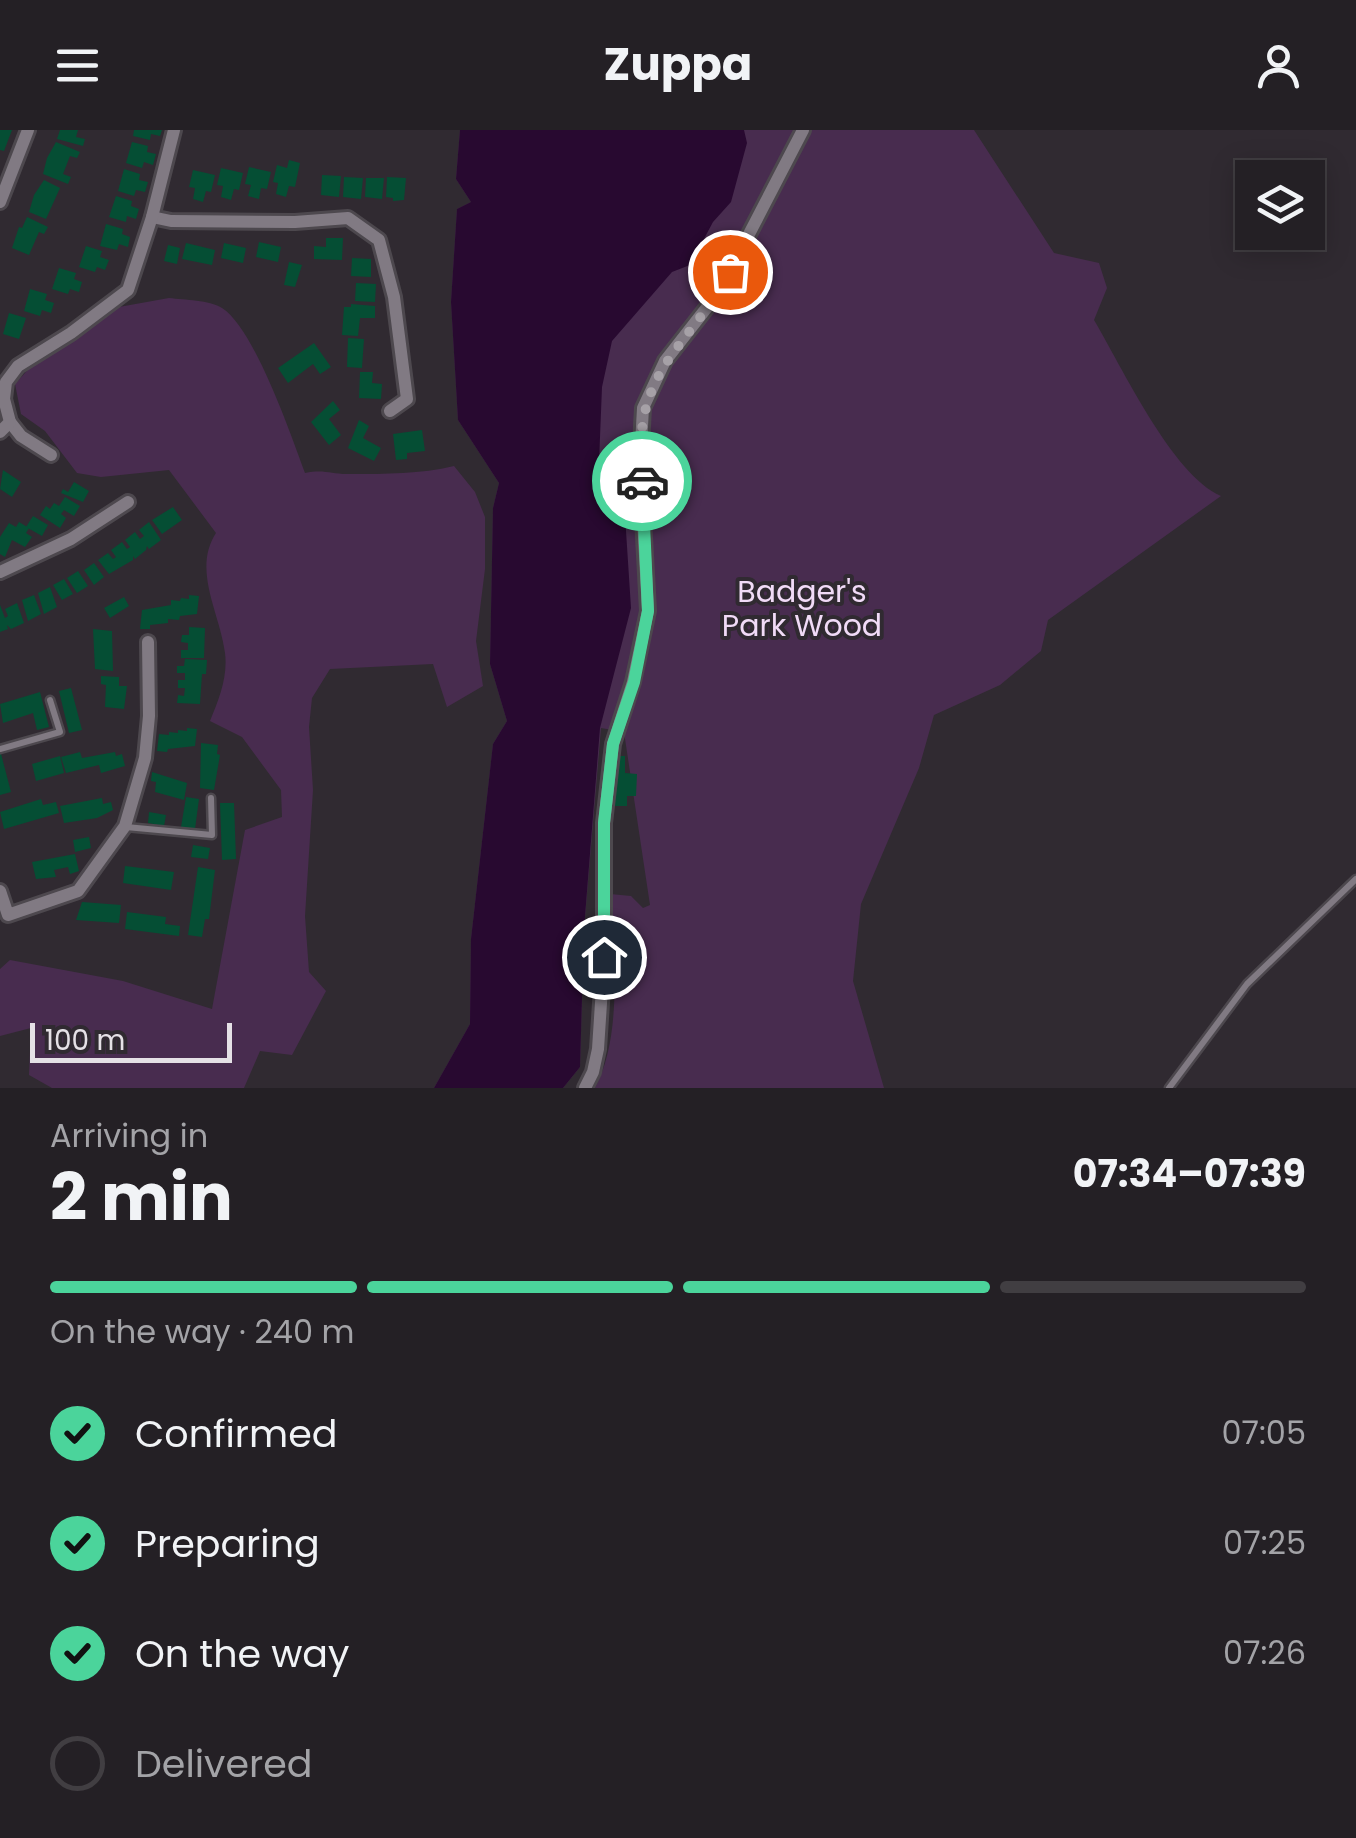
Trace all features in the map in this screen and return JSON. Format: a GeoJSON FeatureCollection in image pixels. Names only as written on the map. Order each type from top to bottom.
{"type":"FeatureCollection","features":[{"type":"Feature","properties":{"kind":"street"},"geometry":{"type":"LineString","coordinates":[[0,202],[28,130]]}},
{"type":"Feature","properties":{"kind":"street"},"geometry":{"type":"LineString","coordinates":[[51,455],[5,427],[6,382],[18,366],[128,290],[174,130]]}},
{"type":"Feature","properties":{"kind":"street"},"geometry":{"type":"LineString","coordinates":[[585,1088],[593,1072],[599,1031],[604,957],[604,823],[613,744],[634,682],[648,611],[640,463],[643,408],[665,360],[719,292],[803,130]]}},
{"type":"Feature","properties":{"kind":"street"},"geometry":{"type":"LineString","coordinates":[[152,217],[171,221],[295,222],[348,218],[379,240],[394,297],[408,400],[390,411]]}},
{"type":"Feature","properties":{"kind":"street"},"geometry":{"type":"LineString","coordinates":[[0,572],[71,538],[128,502]]}},
{"type":"Feature","properties":{"kind":"street"},"geometry":{"type":"LineString","coordinates":[[0,891],[8,916],[78,891],[125,826],[145,758],[148,642]]}},
{"type":"Feature","properties":{"kind":"lane"},"geometry":{"type":"LineString","coordinates":[[0,749],[60,732],[50,700]]}},
{"type":"Feature","properties":{"kind":"lane"},"geometry":{"type":"LineString","coordinates":[[125,826],[212,835],[211,798]]}},
{"type":"Feature","properties":{"kind":"lane"},"geometry":{"type":"LineString","coordinates":[[1169,1088],[1247,984],[1356,878]]}},
{"type":"Feature","properties":{"kind":"green space","name":"Badger's Park Wood"},"geometry":{"type":"Polygon","coordinates":[[[460,130],[974,130],[1054,253],[1099,263],[1107,288],[1094,320],[1167,443],[1184,466],[1221,496],[1048,620],[1041,651],[1000,685],[934,715],[919,768],[861,904],[853,981],[884,1088],[595,1088],[604,1067],[613,1019],[610,894],[631,896],[643,908],[650,905],[624,732],[601,728],[584,929],[580,1067],[563,1088],[434,1088],[470,1024],[471,939],[493,744],[507,721],[490,664],[493,508],[499,483],[458,420],[451,302],[457,209],[471,202],[456,179],[460,130]]]}},
{"type":"Feature","properties":{"kind":"green space"},"geometry":{"type":"Polygon","coordinates":[[[169,298],[210,303],[234,319],[259,359],[305,473],[403,473],[454,466],[475,492],[485,517],[485,569],[476,641],[483,686],[447,707],[433,664],[330,669],[312,698],[309,727],[313,790],[305,916],[309,972],[326,991],[292,1055],[260,1051],[244,1088],[52,1088],[29,1075],[31,1028],[0,1036],[0,969],[10,960],[123,981],[212,1009],[245,830],[282,817],[281,790],[242,737],[210,721],[226,662],[207,577],[209,547],[216,533],[169,470],[101,477],[77,473],[45,431],[21,414],[15,384],[33,364],[119,307],[169,298]]]}},
{"type":"Feature","properties":{"kind":"shaded area"},"geometry":{"type":"Polygon","coordinates":[[[460,130],[744,130],[747,143],[731,202],[713,222],[690,265],[672,272],[612,341],[602,387],[599,462],[624,500],[631,608],[600,728],[584,929],[580,1067],[563,1088],[434,1088],[470,1024],[471,939],[493,744],[507,721],[490,664],[493,508],[499,483],[458,420],[451,302],[457,209],[471,202],[456,179],[460,130]]]}},
{"type":"Feature","properties":{"kind":"building"},"geometry":{"type":"Polygon","coordinates":[[[0,130],[12,130],[4,151],[0,150],[0,130]]]}},
{"type":"Feature","properties":{"kind":"building"},"geometry":{"type":"Polygon","coordinates":[[[60,130],[78,130],[76,137],[85,139],[83,146],[57,139],[60,130]]]}},
{"type":"Feature","properties":{"kind":"building"},"geometry":{"type":"Polygon","coordinates":[[[134,130],[162,130],[160,136],[151,134],[150,140],[133,136],[134,130]]]}},
{"type":"Feature","properties":{"kind":"building"},"geometry":{"type":"Polygon","coordinates":[[[56,142],[80,152],[77,158],[70,156],[63,174],[71,177],[68,184],[43,174],[56,142]]]}},
{"type":"Feature","properties":{"kind":"building"},"geometry":{"type":"Polygon","coordinates":[[[132,142],[148,146],[147,152],[156,154],[153,165],[144,162],[142,168],[126,163],[132,142]]]}},
{"type":"Feature","properties":{"kind":"building"},"geometry":{"type":"Polygon","coordinates":[[[289,160],[300,163],[295,187],[289,186],[286,197],[276,194],[278,183],[273,182],[277,165],[287,168],[289,160]]]}},
{"type":"Feature","properties":{"kind":"building"},"geometry":{"type":"Polygon","coordinates":[[[249,167],[271,172],[267,189],[261,188],[259,199],[248,196],[251,185],[245,184],[249,167]]]}},
{"type":"Feature","properties":{"kind":"building"},"geometry":{"type":"Polygon","coordinates":[[[221,168],[243,173],[239,190],[234,189],[231,200],[221,197],[223,186],[217,185],[221,168]]]}},
{"type":"Feature","properties":{"kind":"building"},"geometry":{"type":"Polygon","coordinates":[[[124,169],[140,174],[139,180],[148,182],[145,192],[136,190],[134,196],[118,191],[124,169]]]}},
{"type":"Feature","properties":{"kind":"building"},"geometry":{"type":"Polygon","coordinates":[[[193,170],[215,175],[211,192],[206,191],[203,202],[193,199],[195,188],[189,187],[193,170]]]}},
{"type":"Feature","properties":{"kind":"building"},"geometry":{"type":"Polygon","coordinates":[[[322,175],[341,176],[339,197],[321,195],[322,175]]]}},
{"type":"Feature","properties":{"kind":"building"},"geometry":{"type":"Polygon","coordinates":[[[344,177],[363,178],[361,199],[343,197],[344,177]]]}},
{"type":"Feature","properties":{"kind":"building"},"geometry":{"type":"Polygon","coordinates":[[[387,177],[406,178],[404,200],[386,197],[387,177]]]}},
{"type":"Feature","properties":{"kind":"building"},"geometry":{"type":"Polygon","coordinates":[[[366,178],[384,178],[382,199],[365,197],[366,178]]]}},
{"type":"Feature","properties":{"kind":"building"},"geometry":{"type":"Polygon","coordinates":[[[44,180],[60,188],[46,219],[29,212],[44,180]]]}},
{"type":"Feature","properties":{"kind":"building"},"geometry":{"type":"Polygon","coordinates":[[[116,196],[132,201],[131,206],[139,209],[136,219],[127,216],[126,222],[109,217],[116,196]]]}},
{"type":"Feature","properties":{"kind":"building"},"geometry":{"type":"Polygon","coordinates":[[[27,217],[48,227],[44,234],[39,232],[29,255],[12,248],[27,217]]]}},
{"type":"Feature","properties":{"kind":"building"},"geometry":{"type":"Polygon","coordinates":[[[106,224],[123,229],[122,234],[130,237],[128,247],[119,244],[117,250],[100,246],[106,224]]]}},
{"type":"Feature","properties":{"kind":"building"},"geometry":{"type":"Polygon","coordinates":[[[326,238],[343,238],[342,260],[314,259],[314,246],[326,247],[326,238]]]}},
{"type":"Feature","properties":{"kind":"building"},"geometry":{"type":"Polygon","coordinates":[[[259,242],[281,247],[278,262],[256,257],[259,242]]]}},
{"type":"Feature","properties":{"kind":"building"},"geometry":{"type":"Polygon","coordinates":[[[186,243],[215,250],[212,265],[182,259],[186,243]]]}},
{"type":"Feature","properties":{"kind":"building"},"geometry":{"type":"Polygon","coordinates":[[[224,243],[246,248],[243,263],[221,258],[224,243]]]}},
{"type":"Feature","properties":{"kind":"building"},"geometry":{"type":"Polygon","coordinates":[[[168,245],[180,248],[177,264],[164,261],[168,245]]]}},
{"type":"Feature","properties":{"kind":"building"},"geometry":{"type":"Polygon","coordinates":[[[86,246],[102,251],[100,257],[109,260],[105,270],[97,267],[95,272],[79,267],[86,246]]]}},
{"type":"Feature","properties":{"kind":"building"},"geometry":{"type":"Polygon","coordinates":[[[352,258],[371,259],[371,277],[351,276],[352,258]]]}},
{"type":"Feature","properties":{"kind":"building"},"geometry":{"type":"Polygon","coordinates":[[[289,262],[302,265],[295,287],[284,285],[289,262]]]}},
{"type":"Feature","properties":{"kind":"building"},"geometry":{"type":"Polygon","coordinates":[[[59,268],[76,273],[74,279],[82,282],[79,292],[70,289],[68,294],[52,289],[59,268]]]}},
{"type":"Feature","properties":{"kind":"building"},"geometry":{"type":"Polygon","coordinates":[[[356,283],[376,284],[375,302],[355,301],[356,283]]]}},
{"type":"Feature","properties":{"kind":"building"},"geometry":{"type":"Polygon","coordinates":[[[30,289],[47,294],[45,300],[54,303],[51,313],[42,310],[40,316],[24,311],[30,289]]]}},
{"type":"Feature","properties":{"kind":"building"},"geometry":{"type":"Polygon","coordinates":[[[375,306],[375,318],[360,318],[358,336],[342,335],[344,307],[375,306]]]}},
{"type":"Feature","properties":{"kind":"building"},"geometry":{"type":"Polygon","coordinates":[[[9,313],[26,318],[19,339],[3,334],[9,313]]]}},
{"type":"Feature","properties":{"kind":"building"},"geometry":{"type":"Polygon","coordinates":[[[348,338],[364,339],[362,368],[347,367],[348,338]]]}},
{"type":"Feature","properties":{"kind":"building"},"geometry":{"type":"Polygon","coordinates":[[[314,343],[331,367],[320,374],[313,364],[288,383],[278,368],[314,343]]]}},
{"type":"Feature","properties":{"kind":"building"},"geometry":{"type":"Polygon","coordinates":[[[360,372],[373,372],[372,383],[382,384],[381,399],[359,398],[360,372]]]}},
{"type":"Feature","properties":{"kind":"building"},"geometry":{"type":"Polygon","coordinates":[[[333,401],[340,410],[329,419],[341,435],[329,445],[311,422],[333,401]]]}},
{"type":"Feature","properties":{"kind":"building"},"geometry":{"type":"Polygon","coordinates":[[[359,420],[369,426],[363,438],[381,448],[374,461],[348,448],[359,420]]]}},
{"type":"Feature","properties":{"kind":"building"},"geometry":{"type":"Polygon","coordinates":[[[422,430],[425,451],[407,453],[407,459],[396,460],[393,434],[422,430]]]}},
{"type":"Feature","properties":{"kind":"building"},"geometry":{"type":"Polygon","coordinates":[[[3,470],[21,482],[12,497],[0,489],[3,470]]]}},
{"type":"Feature","properties":{"kind":"building"},"geometry":{"type":"Polygon","coordinates":[[[74,482],[89,491],[83,502],[61,493],[63,489],[68,492],[74,482]]]}},
{"type":"Feature","properties":{"kind":"building"},"geometry":{"type":"Polygon","coordinates":[[[65,497],[80,506],[74,516],[64,510],[61,514],[66,518],[60,528],[40,515],[46,506],[59,506],[65,497]]]}},
{"type":"Feature","properties":{"kind":"building"},"geometry":{"type":"Polygon","coordinates":[[[173,507],[182,520],[162,534],[152,520],[173,507]]]}},
{"type":"Feature","properties":{"kind":"building"},"geometry":{"type":"Polygon","coordinates":[[[33,516],[48,525],[42,536],[26,527],[33,516]]]}},
{"type":"Feature","properties":{"kind":"building"},"geometry":{"type":"Polygon","coordinates":[[[19,522],[29,528],[26,533],[32,537],[25,547],[12,540],[5,557],[0,554],[0,537],[9,523],[16,527],[19,522]]]}},
{"type":"Feature","properties":{"kind":"building"},"geometry":{"type":"Polygon","coordinates":[[[149,522],[161,540],[109,574],[98,560],[108,553],[113,559],[116,557],[111,550],[122,542],[127,549],[130,547],[125,540],[135,532],[140,539],[144,536],[139,530],[149,522]]]}},
{"type":"Feature","properties":{"kind":"building"},"geometry":{"type":"Polygon","coordinates":[[[94,563],[104,577],[94,585],[84,570],[94,563]]]}},
{"type":"Feature","properties":{"kind":"building"},"geometry":{"type":"Polygon","coordinates":[[[78,571],[88,586],[77,593],[67,578],[78,571]]]}},
{"type":"Feature","properties":{"kind":"building"},"geometry":{"type":"Polygon","coordinates":[[[64,579],[73,594],[62,600],[53,585],[64,579]]]}},
{"type":"Feature","properties":{"kind":"building"},"geometry":{"type":"Polygon","coordinates":[[[50,587],[57,607],[44,614],[38,593],[50,587]]]}},
{"type":"Feature","properties":{"kind":"building"},"geometry":{"type":"Polygon","coordinates":[[[34,595],[41,614],[28,621],[22,600],[34,595]]]}},
{"type":"Feature","properties":{"kind":"building"},"geometry":{"type":"Polygon","coordinates":[[[189,595],[199,596],[197,614],[140,629],[142,610],[171,605],[171,600],[189,599],[189,595]]]}},
{"type":"Feature","properties":{"kind":"building"},"geometry":{"type":"Polygon","coordinates":[[[124,597],[129,606],[110,618],[104,608],[124,597]]]}},
{"type":"Feature","properties":{"kind":"building"},"geometry":{"type":"Polygon","coordinates":[[[17,603],[24,623],[11,629],[7,625],[8,629],[0,632],[0,605],[5,618],[5,609],[17,603]]]}},
{"type":"Feature","properties":{"kind":"building"},"geometry":{"type":"Polygon","coordinates":[[[189,627],[205,628],[204,658],[181,658],[181,650],[188,650],[188,643],[181,642],[182,635],[189,635],[189,627]]]}},
{"type":"Feature","properties":{"kind":"building"},"geometry":{"type":"Polygon","coordinates":[[[93,629],[112,631],[113,671],[95,669],[93,629]]]}},
{"type":"Feature","properties":{"kind":"building"},"geometry":{"type":"Polygon","coordinates":[[[185,659],[207,660],[200,704],[177,703],[185,688],[178,688],[178,680],[185,680],[185,673],[177,673],[177,666],[184,666],[185,659]]]}},
{"type":"Feature","properties":{"kind":"building"},"geometry":{"type":"Polygon","coordinates":[[[101,676],[119,677],[119,686],[127,686],[124,709],[105,707],[106,685],[101,684],[101,676]]]}},
{"type":"Feature","properties":{"kind":"building"},"geometry":{"type":"Polygon","coordinates":[[[71,688],[82,730],[69,733],[59,691],[71,688]]]}},
{"type":"Feature","properties":{"kind":"building"},"geometry":{"type":"Polygon","coordinates":[[[40,692],[49,727],[37,730],[33,713],[3,723],[0,704],[40,692]]]}},
{"type":"Feature","properties":{"kind":"building"},"geometry":{"type":"Polygon","coordinates":[[[187,728],[197,729],[195,746],[157,751],[159,734],[169,735],[187,728]]]}},
{"type":"Feature","properties":{"kind":"building"},"geometry":{"type":"Polygon","coordinates":[[[201,743],[218,745],[214,790],[200,788],[201,743]]]}},
{"type":"Feature","properties":{"kind":"building"},"geometry":{"type":"Polygon","coordinates":[[[0,750],[11,792],[0,795],[0,750]]]}},
{"type":"Feature","properties":{"kind":"building"},"geometry":{"type":"Polygon","coordinates":[[[80,752],[82,758],[122,754],[125,766],[101,773],[99,765],[66,773],[61,757],[80,752]]]}},
{"type":"Feature","properties":{"kind":"building"},"geometry":{"type":"Polygon","coordinates":[[[60,756],[64,773],[36,781],[32,764],[60,756]]]}},
{"type":"Feature","properties":{"kind":"building"},"geometry":{"type":"Polygon","coordinates":[[[614,756],[625,756],[625,773],[637,774],[636,796],[627,796],[627,806],[612,806],[614,756]]]}},
{"type":"Feature","properties":{"kind":"building"},"geometry":{"type":"Polygon","coordinates":[[[152,772],[187,783],[184,800],[155,792],[152,772]]]}},
{"type":"Feature","properties":{"kind":"building"},"geometry":{"type":"Polygon","coordinates":[[[186,797],[199,799],[195,829],[181,827],[186,797]]]}},
{"type":"Feature","properties":{"kind":"building"},"geometry":{"type":"Polygon","coordinates":[[[102,798],[103,804],[111,802],[113,810],[97,818],[64,823],[60,806],[102,798]]]}},
{"type":"Feature","properties":{"kind":"building"},"geometry":{"type":"Polygon","coordinates":[[[41,799],[43,805],[56,802],[59,813],[4,829],[0,812],[41,799]]]}},
{"type":"Feature","properties":{"kind":"building"},"geometry":{"type":"Polygon","coordinates":[[[220,803],[234,803],[236,859],[222,860],[220,803]]]}},
{"type":"Feature","properties":{"kind":"building"},"geometry":{"type":"Polygon","coordinates":[[[149,812],[166,815],[164,826],[148,823],[149,812]]]}},
{"type":"Feature","properties":{"kind":"building"},"geometry":{"type":"Polygon","coordinates":[[[89,837],[91,848],[75,852],[73,840],[89,837]]]}},
{"type":"Feature","properties":{"kind":"building"},"geometry":{"type":"Polygon","coordinates":[[[193,845],[210,848],[208,859],[191,857],[193,845]]]}},
{"type":"Feature","properties":{"kind":"building"},"geometry":{"type":"Polygon","coordinates":[[[75,854],[79,871],[70,874],[68,867],[54,870],[56,877],[36,879],[32,862],[75,854]]]}},
{"type":"Feature","properties":{"kind":"building"},"geometry":{"type":"Polygon","coordinates":[[[125,866],[174,872],[171,890],[123,883],[125,866]]]}},
{"type":"Feature","properties":{"kind":"building"},"geometry":{"type":"Polygon","coordinates":[[[198,867],[215,870],[209,919],[205,919],[202,937],[188,935],[198,867]]]}},
{"type":"Feature","properties":{"kind":"building"},"geometry":{"type":"Polygon","coordinates":[[[82,902],[121,905],[119,923],[76,920],[82,902]]]}},
{"type":"Feature","properties":{"kind":"building"},"geometry":{"type":"Polygon","coordinates":[[[127,912],[166,917],[165,924],[180,926],[179,936],[125,929],[127,912]]]}},
{"type":"Feature","properties":{"kind":"way so far"},"geometry":{"type":"LineString","coordinates":[[642,481],[643,408],[654,381],[730,272]]}},
{"type":"Feature","properties":{"kind":"route"},"geometry":{"type":"LineString","coordinates":[[604,957],[604,823],[613,744],[634,682],[648,611],[642,481]]}}]}
